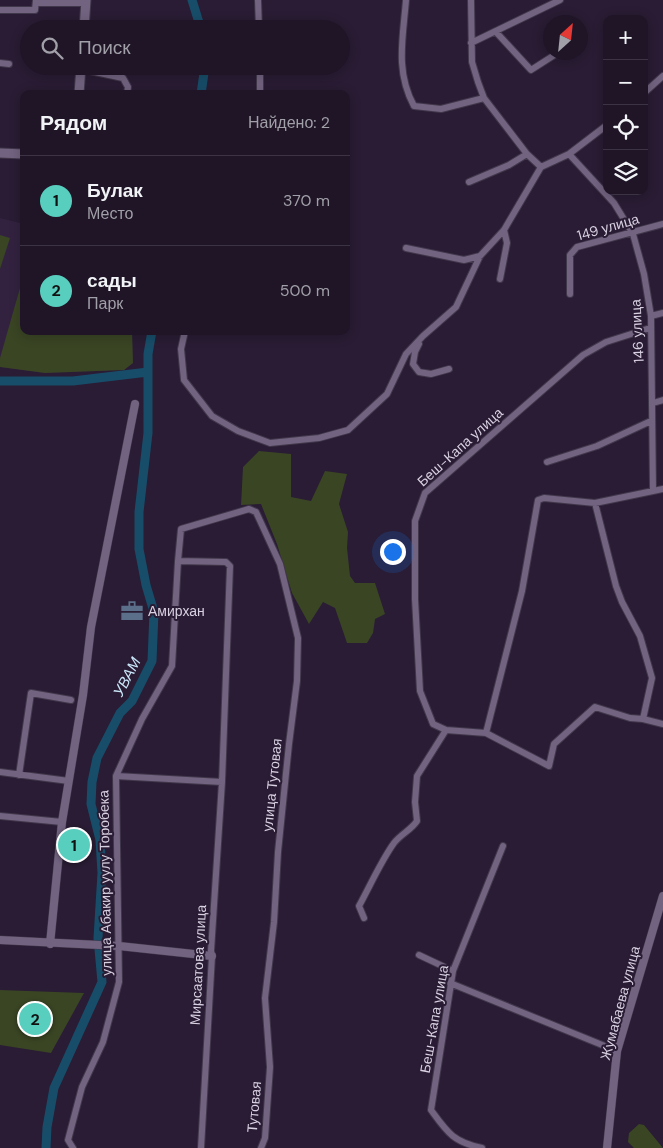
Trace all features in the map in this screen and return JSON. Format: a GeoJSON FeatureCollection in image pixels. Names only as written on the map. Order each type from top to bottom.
{"type":"FeatureCollection","features":[{"type":"Feature","properties":{"kind":"main road"},"geometry":{"type":"LineString","coordinates":[[85,20],[86,2]]}},
{"type":"Feature","properties":{"kind":"main road"},"geometry":{"type":"LineString","coordinates":[[79,90],[80,75]]}},
{"type":"Feature","properties":{"kind":"main road"},"geometry":{"type":"LineString","coordinates":[[0,153],[20,154]]}},
{"type":"Feature","properties":{"kind":"street"},"geometry":{"type":"LineString","coordinates":[[258,0],[259,20]]}},
{"type":"Feature","properties":{"kind":"street"},"geometry":{"type":"LineString","coordinates":[[406,0],[401,64],[407,92],[414,106],[442,109],[484,98]]}},
{"type":"Feature","properties":{"kind":"street"},"geometry":{"type":"LineString","coordinates":[[471,0],[472,62],[484,98],[527,154],[541,167]]}},
{"type":"Feature","properties":{"kind":"street"},"geometry":{"type":"LineString","coordinates":[[471,43],[560,0]]}},
{"type":"Feature","properties":{"kind":"street"},"geometry":{"type":"LineString","coordinates":[[0,10],[35,10],[36,1],[86,2]]}},
{"type":"Feature","properties":{"kind":"street"},"geometry":{"type":"LineString","coordinates":[[496,32],[531,70],[547,60]]}},
{"type":"Feature","properties":{"kind":"street"},"geometry":{"type":"LineString","coordinates":[[0,63],[9,64]]}},
{"type":"Feature","properties":{"kind":"street"},"geometry":{"type":"LineString","coordinates":[[110,75],[123,78],[128,90]]}},
{"type":"Feature","properties":{"kind":"street"},"geometry":{"type":"LineString","coordinates":[[260,75],[260,90]]}},
{"type":"Feature","properties":{"kind":"street"},"geometry":{"type":"LineString","coordinates":[[648,89],[663,76]]}},
{"type":"Feature","properties":{"kind":"street"},"geometry":{"type":"LineString","coordinates":[[184,335],[181,349],[184,380],[212,416],[238,431],[270,444],[319,438],[348,430],[387,394],[406,354],[456,307],[480,256],[504,230],[541,167],[569,154],[603,128]]}},
{"type":"Feature","properties":{"kind":"street"},"geometry":{"type":"LineString","coordinates":[[470,182],[509,165],[527,154]]}},
{"type":"Feature","properties":{"kind":"street","name":"146 улица"},"geometry":{"type":"LineString","coordinates":[[569,154],[614,203],[633,234],[644,274],[651,316],[653,492]]}},
{"type":"Feature","properties":{"kind":"street","name":"149 улица"},"geometry":{"type":"LineString","coordinates":[[570,294],[570,255],[576,247],[633,234],[663,224]]}},
{"type":"Feature","properties":{"kind":"street"},"geometry":{"type":"LineString","coordinates":[[500,279],[507,243],[504,230]]}},
{"type":"Feature","properties":{"kind":"street"},"geometry":{"type":"LineString","coordinates":[[406,248],[464,260],[480,256]]}},
{"type":"Feature","properties":{"kind":"street"},"geometry":{"type":"LineString","coordinates":[[651,316],[663,313]]}},
{"type":"Feature","properties":{"kind":"street","name":"Беш-Капа улица"},"geometry":{"type":"LineString","coordinates":[[446,730],[434,724],[420,692],[415,598],[416,522],[425,493],[583,355],[606,342],[650,328]]}},
{"type":"Feature","properties":{"kind":"street"},"geometry":{"type":"LineString","coordinates":[[424,336],[415,352],[413,364],[419,372],[431,374],[449,370]]}},
{"type":"Feature","properties":{"kind":"street"},"geometry":{"type":"LineString","coordinates":[[653,403],[663,400]]}},
{"type":"Feature","properties":{"kind":"street"},"geometry":{"type":"LineString","coordinates":[[50,944],[62,822],[83,695],[91,627],[135,404]]}},
{"type":"Feature","properties":{"kind":"street"},"geometry":{"type":"LineString","coordinates":[[547,462],[597,446],[652,421]]}},
{"type":"Feature","properties":{"kind":"street"},"geometry":{"type":"LineString","coordinates":[[486,733],[522,591],[538,500],[544,498],[596,504],[663,489]]}},
{"type":"Feature","properties":{"kind":"street"},"geometry":{"type":"LineString","coordinates":[[596,504],[616,586],[622,602],[640,636],[652,678],[643,719]]}},
{"type":"Feature","properties":{"kind":"street","name":"улица Тутовая"},"geometry":{"type":"LineString","coordinates":[[178,561],[181,529],[244,510],[249,509],[256,512],[280,564],[298,638],[297,681],[278,852],[274,922],[265,998],[270,1067]]}},
{"type":"Feature","properties":{"kind":"street","name":"улица Абакир уулу Торобека"},"geometry":{"type":"LineString","coordinates":[[73,1148],[68,1140],[77,1105],[82,1087],[103,1042],[119,982],[115,946],[116,776],[142,719],[172,666],[178,561]]}},
{"type":"Feature","properties":{"kind":"street","name":"Мирсаатова улица"},"geometry":{"type":"LineString","coordinates":[[178,561],[226,562],[230,566],[222,782],[201,1148]]}},
{"type":"Feature","properties":{"kind":"street"},"geometry":{"type":"LineString","coordinates":[[19,775],[31,693],[71,700]]}},
{"type":"Feature","properties":{"kind":"street"},"geometry":{"type":"LineString","coordinates":[[364,918],[359,906],[378,871],[395,842],[412,829],[417,821],[415,802],[417,776],[446,730],[486,733],[549,766],[554,744],[595,707],[630,718],[663,724]]}},
{"type":"Feature","properties":{"kind":"street"},"geometry":{"type":"LineString","coordinates":[[0,772],[69,780]]}},
{"type":"Feature","properties":{"kind":"street"},"geometry":{"type":"LineString","coordinates":[[116,776],[222,782]]}},
{"type":"Feature","properties":{"kind":"street"},"geometry":{"type":"LineString","coordinates":[[0,816],[62,822]]}},
{"type":"Feature","properties":{"kind":"street","name":"Беш-Капа улица"},"geometry":{"type":"LineString","coordinates":[[482,1148],[466,1145],[448,1134],[431,1110],[453,971],[503,846]]}},
{"type":"Feature","properties":{"kind":"street","name":"Жумабаева улица"},"geometry":{"type":"LineString","coordinates":[[607,1148],[617,1051],[663,896]]}},
{"type":"Feature","properties":{"kind":"street"},"geometry":{"type":"LineString","coordinates":[[0,940],[115,946],[212,956]]}},
{"type":"Feature","properties":{"kind":"street"},"geometry":{"type":"LineString","coordinates":[[419,955],[453,971]]}},
{"type":"Feature","properties":{"kind":"street"},"geometry":{"type":"LineString","coordinates":[[450,983],[617,1051]]}},
{"type":"Feature","properties":{"kind":"street","name":"Тутовая"},"geometry":{"type":"LineString","coordinates":[[261,1148],[265,1138],[270,1067]]}},
{"type":"Feature","properties":{"kind":"shaded area"},"geometry":{"type":"Polygon","coordinates":[[[0,218],[20,223],[20,335],[132,335],[133,363],[124,370],[45,373],[0,367],[0,218]]]}},
{"type":"Feature","properties":{"kind":"green space"},"geometry":{"type":"Polygon","coordinates":[[[0,235],[10,238],[0,269],[0,235]]]}},
{"type":"Feature","properties":{"kind":"green space"},"geometry":{"type":"Polygon","coordinates":[[[20,288],[20,335],[132,335],[133,363],[124,370],[45,373],[0,367],[0,358],[20,288]]]}},
{"type":"Feature","properties":{"kind":"green space"},"geometry":{"type":"Polygon","coordinates":[[[259,451],[291,454],[291,497],[311,501],[325,471],[347,474],[339,504],[348,532],[347,548],[350,576],[355,583],[375,583],[385,614],[375,619],[373,633],[367,643],[347,643],[335,608],[323,602],[309,624],[292,593],[277,544],[261,504],[241,505],[243,467],[259,451]]]}},
{"type":"Feature","properties":{"kind":"green space"},"geometry":{"type":"Polygon","coordinates":[[[0,990],[84,993],[51,1053],[0,1045],[0,990]]]}},
{"type":"Feature","properties":{"kind":"green space"},"geometry":{"type":"Polygon","coordinates":[[[639,1124],[644,1125],[663,1148],[634,1148],[628,1142],[629,1133],[639,1124]]]}},
{"type":"Feature","properties":{"kind":"waterway","name":"УВАМ"},"geometry":{"type":"LineString","coordinates":[[192,0],[198,20]]}},
{"type":"Feature","properties":{"kind":"waterway","name":"УВАМ"},"geometry":{"type":"LineString","coordinates":[[202,90],[204,75]]}},
{"type":"Feature","properties":{"kind":"waterway","name":"УВАМ"},"geometry":{"type":"LineString","coordinates":[[46,1148],[47,1127],[54,1088],[102,982],[98,938],[102,873],[100,840],[91,804],[92,782],[97,758],[120,713],[132,701],[152,661],[154,612],[146,585],[139,549],[139,512],[148,433],[148,354],[151,335]]}},
{"type":"Feature","properties":{"kind":"waterway"},"geometry":{"type":"LineString","coordinates":[[0,381],[73,381],[148,372]]}},
{"type":"Feature","properties":{"kind":"place","name":"Амирхан"},"geometry":{"type":"Point","coordinates":[132,611]}},
{"type":"Feature","properties":{"kind":"place","name":"Булак"},"geometry":{"type":"Point","coordinates":[74,845]}},
{"type":"Feature","properties":{"kind":"place","name":"сады"},"geometry":{"type":"Point","coordinates":[35,1019]}}]}
